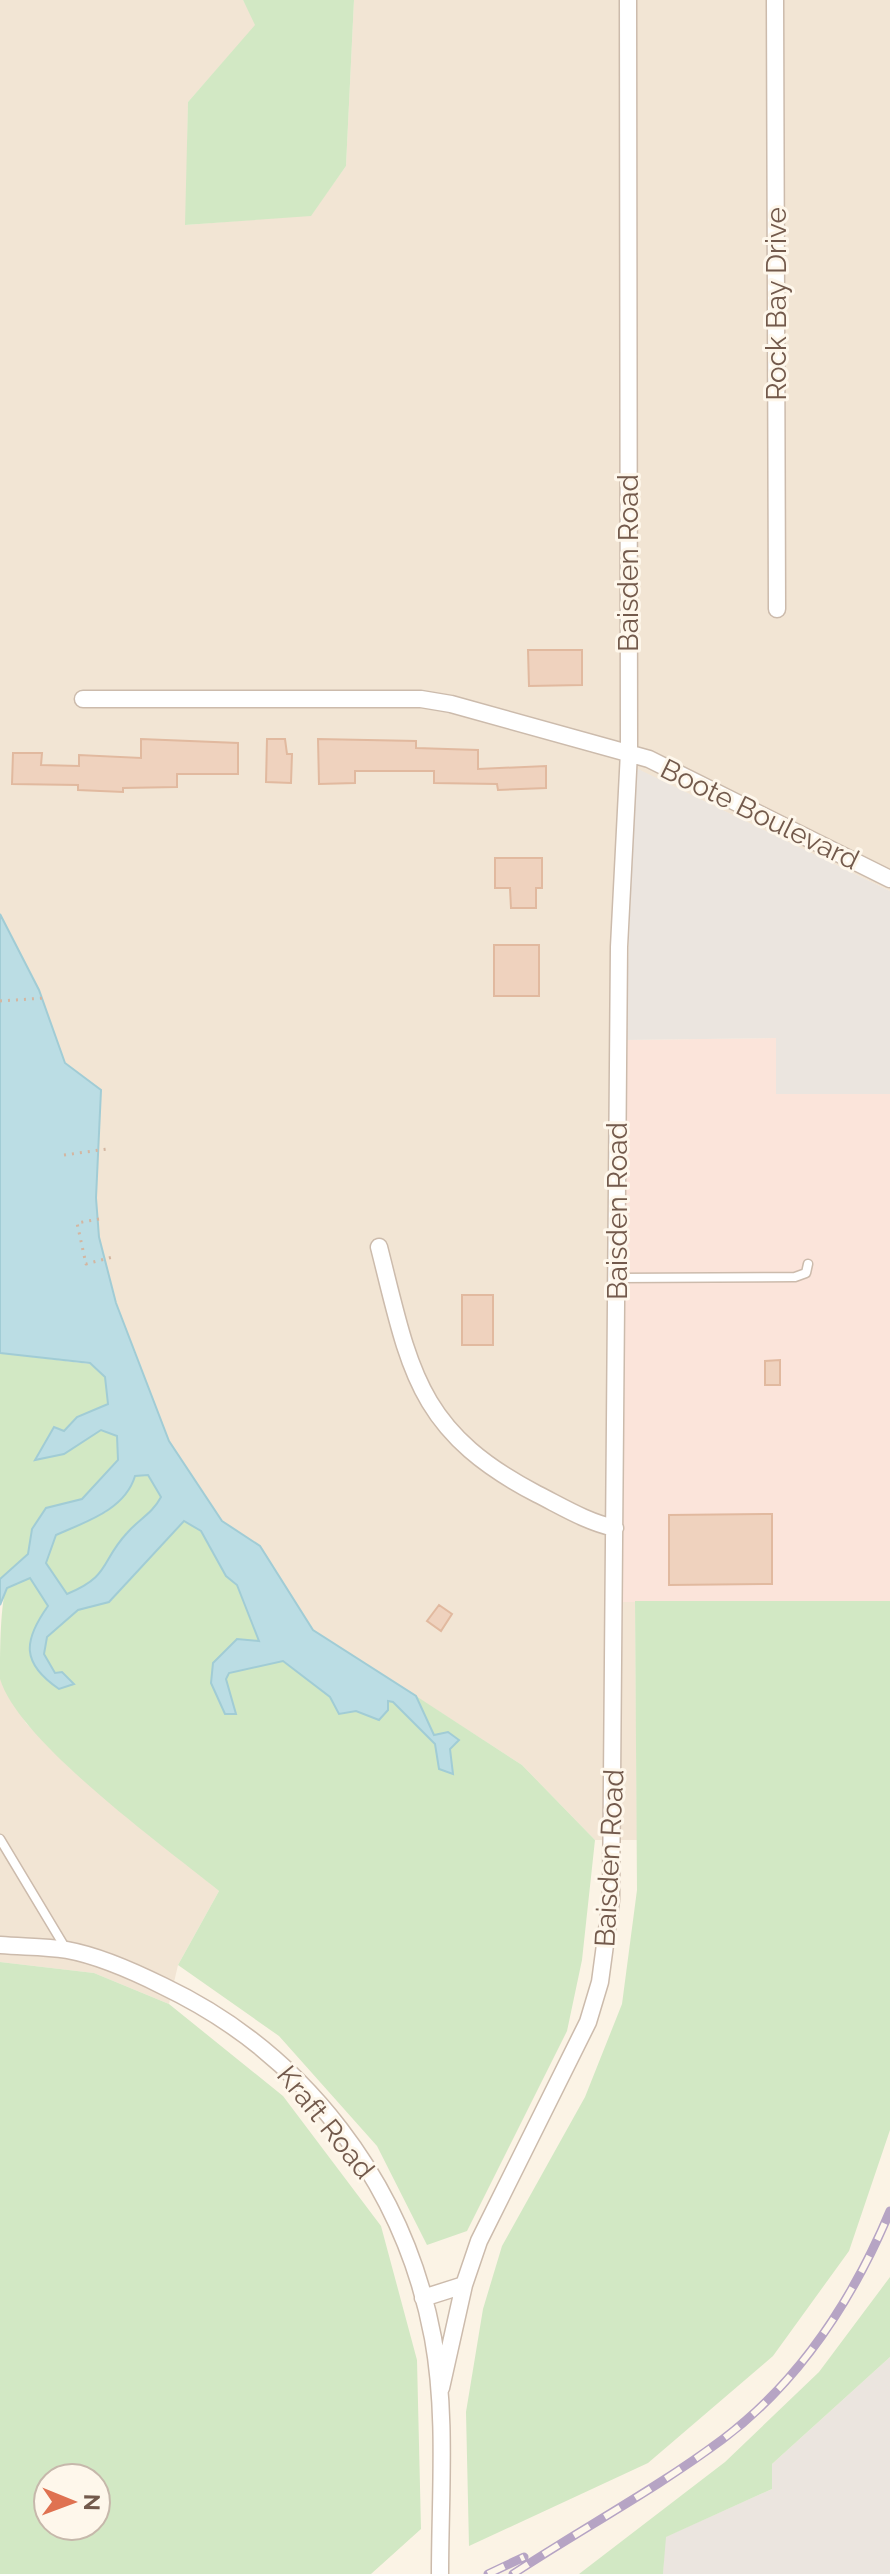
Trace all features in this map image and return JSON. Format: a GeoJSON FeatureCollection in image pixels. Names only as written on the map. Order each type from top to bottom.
{"type":"FeatureCollection","features":[{"type":"Feature","properties":{"kind":"street","name":"Baisden Road"},"geometry":{"type":"LineString","coordinates":[[441,2388],[464,2285],[493,2210],[575,2054],[600,1982],[613,1860],[619,947],[629,752],[628,0]]}},
{"type":"Feature","properties":{"kind":"street","name":"Rock Bay Drive"},"geometry":{"type":"LineString","coordinates":[[775,0],[777,609]]}},
{"type":"Feature","properties":{"kind":"street","name":"Boote Boulevard"},"geometry":{"type":"LineString","coordinates":[[83,699],[421,699],[451,704],[649,759],[890,879]]}},
{"type":"Feature","properties":{"kind":"street"},"geometry":{"type":"LineString","coordinates":[[379,1247],[408,1363],[430,1409],[445,1427],[469,1451],[515,1483],[594,1523],[615,1528]]}},
{"type":"Feature","properties":{"kind":"street","name":"Kraft Road"},"geometry":{"type":"LineString","coordinates":[[0,1945],[66,1950],[113,1964],[201,2004],[252,2037],[291,2071],[367,2166],[403,2237],[423,2298],[441,2388],[440,2574]]}},
{"type":"Feature","properties":{"kind":"street"},"geometry":{"type":"LineString","coordinates":[[423,2298],[464,2285]]}},
{"type":"Feature","properties":{"kind":"lane"},"geometry":{"type":"LineString","coordinates":[[617,1278],[795,1277],[806,1273],[808,1264]]}},
{"type":"Feature","properties":{"kind":"lane"},"geometry":{"type":"LineString","coordinates":[[0,1839],[66,1950]]}},
{"type":"Feature","properties":{"kind":"path"},"geometry":{"type":"LineString","coordinates":[[0,1001],[45,998]]}},
{"type":"Feature","properties":{"kind":"path"},"geometry":{"type":"LineString","coordinates":[[64,1155],[107,1149]]}},
{"type":"Feature","properties":{"kind":"path"},"geometry":{"type":"LineString","coordinates":[[99,1219],[77,1223],[86,1264],[113,1257]]}},
{"type":"Feature","properties":{"kind":"shaded area"},"geometry":{"type":"Polygon","coordinates":[[[0,0],[243,0],[256,25],[188,102],[186,225],[311,215],[346,166],[354,0],[890,0],[890,891],[637,769],[628,903],[625,1040],[622,1601],[635,1601],[637,1840],[595,1840],[522,1765],[313,1630],[260,1546],[222,1521],[169,1441],[116,1303],[99,1237],[96,1198],[101,1090],[65,1064],[39,990],[0,914],[0,0]]]}},
{"type":"Feature","properties":{"kind":"shaded area"},"geometry":{"type":"Polygon","coordinates":[[[636,768],[890,891],[890,1094],[776,1094],[776,1038],[625,1040],[636,768]]]}},
{"type":"Feature","properties":{"kind":"shaded area"},"geometry":{"type":"Polygon","coordinates":[[[776,1038],[777,1094],[890,1094],[890,1601],[622,1602],[625,1040],[776,1038]]]}},
{"type":"Feature","properties":{"kind":"shaded area"},"geometry":{"type":"Polygon","coordinates":[[[0,1678],[26,1723],[70,1768],[219,1891],[178,1965],[169,2004],[94,1973],[0,1962],[0,1678]]]}},
{"type":"Feature","properties":{"kind":"shaded area"},"geometry":{"type":"Polygon","coordinates":[[[890,2357],[890,2574],[663,2574],[665,2537],[772,2489],[772,2464],[890,2357]]]}},
{"type":"Feature","properties":{"kind":"green space"},"geometry":{"type":"Polygon","coordinates":[[[243,0],[354,0],[346,166],[311,216],[185,225],[188,102],[255,25],[243,0]]]}},
{"type":"Feature","properties":{"kind":"green space"},"geometry":{"type":"Polygon","coordinates":[[[0,1353],[90,1364],[105,1377],[108,1404],[77,1417],[35,1460],[64,1454],[101,1430],[117,1436],[118,1461],[82,1499],[46,1508],[32,1529],[28,1554],[0,1579],[0,1353]]]}},
{"type":"Feature","properties":{"kind":"green space"},"geometry":{"type":"Polygon","coordinates":[[[148,1475],[161,1497],[152,1514],[127,1532],[95,1581],[67,1594],[46,1563],[56,1535],[106,1512],[134,1476],[148,1475]]]}},
{"type":"Feature","properties":{"kind":"green space"},"geometry":{"type":"Polygon","coordinates":[[[184,1521],[201,1531],[226,1576],[237,1585],[259,1642],[213,1663],[236,1713],[226,1679],[229,1672],[283,1661],[330,1697],[393,1702],[435,1744],[439,1759],[452,1773],[450,1749],[459,1740],[434,1735],[416,1696],[522,1765],[595,1840],[582,1960],[567,2031],[467,2231],[427,2245],[377,2146],[279,2036],[178,1965],[219,1891],[96,1792],[64,1762],[13,1705],[0,1679],[1,1620],[6,1588],[30,1577],[48,1606],[34,1630],[30,1651],[38,1670],[59,1689],[62,1673],[55,1673],[44,1654],[47,1637],[78,1610],[110,1602],[184,1521]]]}},
{"type":"Feature","properties":{"kind":"green space"},"geometry":{"type":"Polygon","coordinates":[[[635,1601],[890,1601],[890,2130],[849,2251],[773,2356],[648,2463],[469,2546],[466,2412],[483,2309],[502,2246],[585,2097],[622,2004],[637,1890],[635,1601]]]}},
{"type":"Feature","properties":{"kind":"green space"},"geometry":{"type":"Polygon","coordinates":[[[0,1962],[94,1973],[169,2004],[283,2096],[381,2226],[417,2360],[421,2529],[371,2574],[0,2574],[0,1962]]]}},
{"type":"Feature","properties":{"kind":"green space"},"geometry":{"type":"Polygon","coordinates":[[[890,2277],[890,2357],[772,2464],[772,2489],[666,2537],[663,2574],[579,2574],[725,2462],[819,2372],[890,2277]]]}},
{"type":"Feature","properties":{"kind":"water"},"geometry":{"type":"Polygon","coordinates":[[[0,914],[39,990],[65,1063],[101,1090],[96,1198],[99,1237],[116,1303],[169,1441],[222,1521],[260,1546],[313,1630],[416,1696],[434,1735],[448,1732],[459,1740],[450,1749],[453,1774],[439,1769],[435,1744],[393,1702],[388,1701],[388,1710],[379,1720],[356,1711],[339,1714],[330,1697],[283,1661],[229,1673],[226,1679],[236,1714],[225,1714],[211,1683],[213,1663],[237,1639],[259,1641],[237,1585],[226,1576],[201,1531],[184,1521],[109,1602],[78,1610],[47,1637],[44,1654],[55,1673],[62,1672],[74,1684],[59,1689],[47,1679],[32,1661],[30,1641],[48,1606],[30,1578],[7,1588],[0,1605],[0,1579],[28,1554],[32,1529],[46,1508],[82,1499],[118,1460],[117,1436],[101,1430],[64,1454],[35,1460],[54,1427],[64,1431],[77,1417],[108,1404],[105,1377],[90,1363],[0,1353],[0,914]],[[148,1475],[135,1476],[123,1498],[113,1506],[91,1520],[56,1535],[46,1563],[67,1594],[98,1574],[118,1543],[161,1497],[148,1475]]]}},
{"type":"Feature","properties":{"kind":"building"},"geometry":{"type":"Polygon","coordinates":[[[528,650],[582,650],[582,685],[529,686],[528,650]]]}},
{"type":"Feature","properties":{"kind":"building"},"geometry":{"type":"Polygon","coordinates":[[[141,739],[238,743],[238,774],[177,774],[177,787],[123,788],[123,792],[78,790],[78,785],[12,784],[13,753],[42,753],[41,765],[79,766],[79,755],[141,758],[141,739]]]}},
{"type":"Feature","properties":{"kind":"building"},"geometry":{"type":"Polygon","coordinates":[[[267,739],[285,739],[287,754],[292,754],[291,783],[266,782],[267,739]]]}},
{"type":"Feature","properties":{"kind":"building"},"geometry":{"type":"Polygon","coordinates":[[[318,739],[416,741],[416,748],[478,750],[478,769],[546,766],[546,788],[498,790],[497,784],[434,783],[434,771],[355,771],[355,783],[319,784],[318,739]]]}},
{"type":"Feature","properties":{"kind":"building"},"geometry":{"type":"Polygon","coordinates":[[[495,858],[542,858],[542,888],[536,888],[536,908],[511,908],[510,888],[495,888],[495,858]]]}},
{"type":"Feature","properties":{"kind":"building"},"geometry":{"type":"Polygon","coordinates":[[[494,945],[539,945],[539,996],[494,996],[494,945]]]}},
{"type":"Feature","properties":{"kind":"building"},"geometry":{"type":"Polygon","coordinates":[[[462,1295],[493,1295],[493,1345],[462,1345],[462,1295]]]}},
{"type":"Feature","properties":{"kind":"building"},"geometry":{"type":"Polygon","coordinates":[[[780,1360],[780,1385],[765,1385],[765,1361],[780,1360]]]}},
{"type":"Feature","properties":{"kind":"building"},"geometry":{"type":"Polygon","coordinates":[[[772,1514],[772,1584],[669,1585],[669,1515],[772,1514]]]}},
{"type":"Feature","properties":{"kind":"building"},"geometry":{"type":"Polygon","coordinates":[[[439,1605],[452,1614],[441,1631],[427,1621],[439,1605]]]}},
{"type":"Feature","properties":{"kind":"railway"},"geometry":{"type":"LineString","coordinates":[[513,2574],[672,2475],[751,2416],[800,2365],[822,2336],[859,2276],[890,2211]]}},
{"type":"Feature","properties":{"kind":"railway"},"geometry":{"type":"LineString","coordinates":[[488,2574],[524,2557]]}}]}
